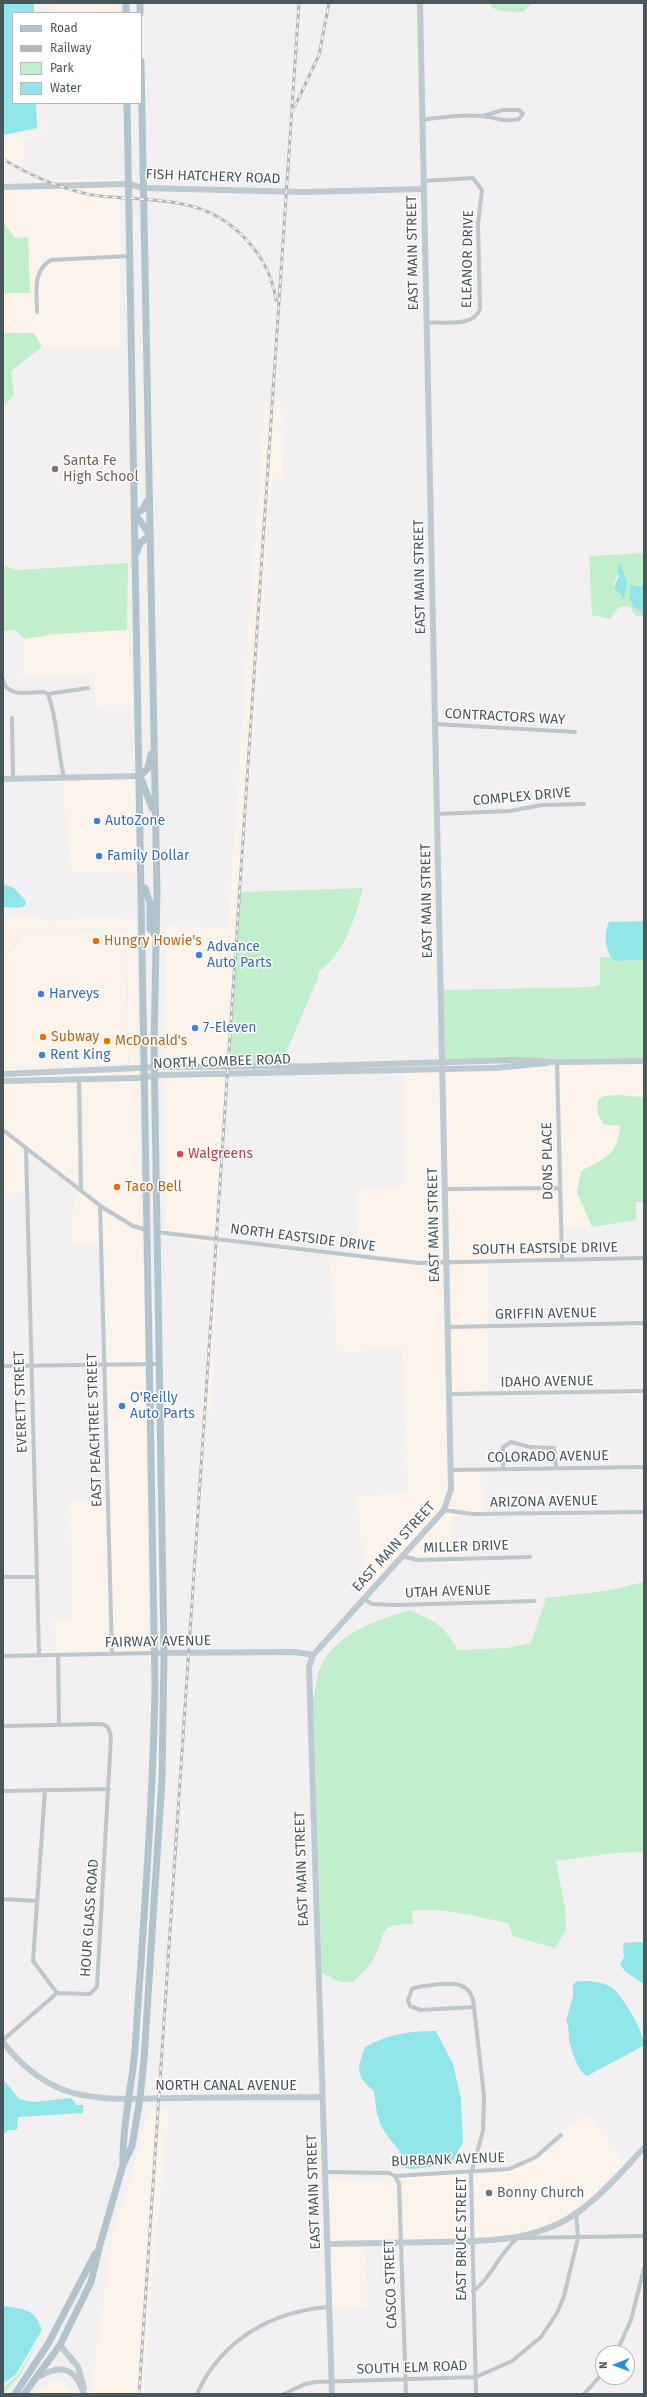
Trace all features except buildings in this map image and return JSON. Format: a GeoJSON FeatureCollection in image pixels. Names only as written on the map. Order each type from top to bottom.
{"type":"FeatureCollection","features":[{"type":"Feature","properties":{"kind":"main road","name":"EAST MAIN STREET"},"geometry":{"type":"LineString","coordinates":[[332,2394],[308,1677],[309,1667],[313,1655],[444,1510],[451,1490],[452,1470],[420,3]]}},
{"type":"Feature","properties":{"kind":"main road"},"geometry":{"type":"LineString","coordinates":[[123,2165],[122,2143],[130,2098],[152,1779],[155,1653],[127,104]]}},
{"type":"Feature","properties":{"kind":"main road"},"geometry":{"type":"LineString","coordinates":[[24,2394],[38,2377],[60,2345],[91,2282],[98,2248],[123,2165],[132,2146],[140,2098],[162,1780],[164,1653],[155,1071],[157,937],[142,104]]}},
{"type":"Feature","properties":{"kind":"main road","name":"FISH HATCHERY ROAD"},"geometry":{"type":"LineString","coordinates":[[3,186],[128,184],[143,188],[304,192],[423,189]]}},
{"type":"Feature","properties":{"kind":"main road"},"geometry":{"type":"LineString","coordinates":[[135,514],[143,509],[149,497]]}},
{"type":"Feature","properties":{"kind":"main road"},"geometry":{"type":"LineString","coordinates":[[135,514],[150,535]]}},
{"type":"Feature","properties":{"kind":"main road"},"geometry":{"type":"LineString","coordinates":[[136,557],[140,544],[150,535]]}},
{"type":"Feature","properties":{"kind":"main road"},"geometry":{"type":"LineString","coordinates":[[3,779],[140,776],[148,768],[154,737]]}},
{"type":"Feature","properties":{"kind":"main road"},"geometry":{"type":"LineString","coordinates":[[140,776],[148,794],[155,828]]}},
{"type":"Feature","properties":{"kind":"main road"},"geometry":{"type":"LineString","coordinates":[[142,880],[150,903],[150,929],[157,937]]}},
{"type":"Feature","properties":{"kind":"main road","name":"NORTH COMBEE ROAD"},"geometry":{"type":"LineString","coordinates":[[3,1074],[144,1068],[155,1071],[442,1065],[535,1060],[557,1062],[644,1060]]}},
{"type":"Feature","properties":{"kind":"main road","name":"NORTH COMBEE ROAD"},"geometry":{"type":"LineString","coordinates":[[3,1081],[144,1077],[155,1071]]}},
{"type":"Feature","properties":{"kind":"main road"},"geometry":{"type":"LineString","coordinates":[[147,1230],[152,1240],[158,1287]]}},
{"type":"Feature","properties":{"kind":"main road"},"geometry":{"type":"LineString","coordinates":[[152,1509],[162,1509]]}},
{"type":"Feature","properties":{"kind":"main road","name":"FAIRWAY AVENUE"},"geometry":{"type":"LineString","coordinates":[[155,1653],[296,1652],[313,1655]]}},
{"type":"Feature","properties":{"kind":"main road"},"geometry":{"type":"LineString","coordinates":[[152,1779],[162,1780]]}},
{"type":"Feature","properties":{"kind":"main road"},"geometry":{"type":"LineString","coordinates":[[143,1923],[153,1924]]}},
{"type":"Feature","properties":{"kind":"main road","name":"NORTH CANAL AVENUE"},"geometry":{"type":"LineString","coordinates":[[3,2041],[26,2067],[62,2089],[89,2096],[130,2098],[322,2097]]}},
{"type":"Feature","properties":{"kind":"main road"},"geometry":{"type":"LineString","coordinates":[[328,2244],[472,2241],[518,2238],[549,2228],[576,2213],[644,2148]]}},
{"type":"Feature","properties":{"kind":"main road"},"geometry":{"type":"LineString","coordinates":[[15,2394],[57,2328],[98,2248]]}},
{"type":"Feature","properties":{"kind":"main road"},"geometry":{"type":"LineString","coordinates":[[57,2328],[57,2341],[78,2367],[82,2379],[84,2394]]}},
{"type":"Feature","properties":{"kind":"main road"},"geometry":{"type":"LineString","coordinates":[[38,2377],[51,2370],[64,2369],[74,2375],[84,2394]]}},
{"type":"Feature","properties":{"kind":"street"},"geometry":{"type":"LineString","coordinates":[[422,120],[459,116],[483,116],[510,121],[519,119],[523,114],[519,110],[510,110],[483,116]]}},
{"type":"Feature","properties":{"kind":"street","name":"ELEANOR DRIVE"},"geometry":{"type":"LineString","coordinates":[[423,181],[473,178],[482,190],[478,218],[480,309],[478,315],[469,321],[426,323]]}},
{"type":"Feature","properties":{"kind":"street"},"geometry":{"type":"LineString","coordinates":[[37,312],[38,276],[43,265],[51,260],[130,256]]}},
{"type":"Feature","properties":{"kind":"street"},"geometry":{"type":"LineString","coordinates":[[3,679],[5,687],[11,692],[44,692],[48,694],[88,688]]}},
{"type":"Feature","properties":{"kind":"street"},"geometry":{"type":"LineString","coordinates":[[48,694],[53,708],[59,758],[64,777]]}},
{"type":"Feature","properties":{"kind":"street"},"geometry":{"type":"LineString","coordinates":[[12,718],[14,779]]}},
{"type":"Feature","properties":{"kind":"street","name":"CONTRACTORS WAY"},"geometry":{"type":"LineString","coordinates":[[435,724],[575,732]]}},
{"type":"Feature","properties":{"kind":"street","name":"COMPLEX DRIVE"},"geometry":{"type":"LineString","coordinates":[[437,814],[510,811],[542,805],[584,804]]}},
{"type":"Feature","properties":{"kind":"street","name":"DONS PLACE"},"geometry":{"type":"LineString","coordinates":[[557,1062],[562,1259]]}},
{"type":"Feature","properties":{"kind":"street"},"geometry":{"type":"LineString","coordinates":[[79,1079],[81,1190]]}},
{"type":"Feature","properties":{"kind":"street"},"geometry":{"type":"LineString","coordinates":[[3,1130],[100,1205],[133,1226],[147,1230]]}},
{"type":"Feature","properties":{"kind":"street","name":"EVERETT STREET"},"geometry":{"type":"LineString","coordinates":[[26,1148],[30,1366],[39,1655]]}},
{"type":"Feature","properties":{"kind":"street"},"geometry":{"type":"LineString","coordinates":[[445,1189],[560,1188]]}},
{"type":"Feature","properties":{"kind":"street","name":"EAST PEACHTREE STREET"},"geometry":{"type":"LineString","coordinates":[[100,1205],[112,1654]]}},
{"type":"Feature","properties":{"kind":"street","name":"NORTH EASTSIDE DRIVE"},"geometry":{"type":"LineString","coordinates":[[157,1232],[418,1263],[447,1263]]}},
{"type":"Feature","properties":{"kind":"street","name":"SOUTH EASTSIDE DRIVE"},"geometry":{"type":"LineString","coordinates":[[447,1263],[644,1258]]}},
{"type":"Feature","properties":{"kind":"street","name":"GRIFFIN AVENUE"},"geometry":{"type":"LineString","coordinates":[[448,1327],[644,1323]]}},
{"type":"Feature","properties":{"kind":"street"},"geometry":{"type":"LineString","coordinates":[[3,1366],[159,1364]]}},
{"type":"Feature","properties":{"kind":"street","name":"IDAHO AVENUE"},"geometry":{"type":"LineString","coordinates":[[450,1394],[644,1391]]}},
{"type":"Feature","properties":{"kind":"street"},"geometry":{"type":"LineString","coordinates":[[503,1469],[504,1447],[512,1442],[530,1447],[554,1448],[556,1468]]}},
{"type":"Feature","properties":{"kind":"street","name":"COLORADO AVENUE"},"geometry":{"type":"LineString","coordinates":[[452,1470],[644,1467]]}},
{"type":"Feature","properties":{"kind":"street","name":"ARIZONA AVENUE"},"geometry":{"type":"LineString","coordinates":[[444,1510],[472,1514],[644,1512]]}},
{"type":"Feature","properties":{"kind":"street","name":"MILLER DRIVE"},"geometry":{"type":"LineString","coordinates":[[402,1556],[417,1560],[530,1557]]}},
{"type":"Feature","properties":{"kind":"street"},"geometry":{"type":"LineString","coordinates":[[3,1577],[36,1577]]}},
{"type":"Feature","properties":{"kind":"street","name":"UTAH AVENUE"},"geometry":{"type":"LineString","coordinates":[[364,1600],[372,1604],[397,1605],[534,1600]]}},
{"type":"Feature","properties":{"kind":"street","name":"FAIRWAY AVENUE"},"geometry":{"type":"LineString","coordinates":[[3,1656],[155,1653]]}},
{"type":"Feature","properties":{"kind":"street"},"geometry":{"type":"LineString","coordinates":[[58,1655],[59,1725]]}},
{"type":"Feature","properties":{"kind":"street","name":"HOUR GLASS ROAD"},"geometry":{"type":"LineString","coordinates":[[3,1726],[102,1724],[108,1727],[111,1736],[97,1987],[90,1994],[57,1993]]}},
{"type":"Feature","properties":{"kind":"street"},"geometry":{"type":"LineString","coordinates":[[3,1791],[108,1789]]}},
{"type":"Feature","properties":{"kind":"street"},"geometry":{"type":"LineString","coordinates":[[3,2041],[57,1993],[33,1961],[45,1790]]}},
{"type":"Feature","properties":{"kind":"street"},"geometry":{"type":"LineString","coordinates":[[3,1899],[37,1901]]}},
{"type":"Feature","properties":{"kind":"street","name":"EAST BRUCE STREET"},"geometry":{"type":"LineString","coordinates":[[474,2007],[414,2010],[410,2006],[408,2000],[412,1989],[432,1985],[463,1985],[470,1989],[472,1995],[474,2007],[484,2096],[484,2117],[471,2174],[476,2394]]}},
{"type":"Feature","properties":{"kind":"street","name":"BURBANK AVENUE"},"geometry":{"type":"LineString","coordinates":[[325,2172],[389,2173],[395,2176],[473,2170],[501,2170],[519,2166],[536,2157],[561,2135]]}},
{"type":"Feature","properties":{"kind":"street","name":"CASCO STREET"},"geometry":{"type":"LineString","coordinates":[[395,2176],[399,2184],[406,2394]]}},
{"type":"Feature","properties":{"kind":"street","name":"SOUTH ELM ROAD"},"geometry":{"type":"LineString","coordinates":[[284,2394],[305,2384],[332,2381],[476,2377],[521,2355],[549,2327],[564,2296],[578,2238],[576,2213]]}},
{"type":"Feature","properties":{"kind":"street"},"geometry":{"type":"LineString","coordinates":[[473,2292],[481,2286],[510,2244],[518,2238],[644,2236]]}},
{"type":"Feature","properties":{"kind":"street"},"geometry":{"type":"LineString","coordinates":[[619,2345],[630,2320],[644,2268]]}},
{"type":"Feature","properties":{"kind":"street"},"geometry":{"type":"LineString","coordinates":[[197,2394],[214,2364],[234,2343],[248,2333],[286,2314],[329,2307]]}},
{"type":"Feature","properties":{"kind":"street"},"geometry":{"type":"LineString","coordinates":[[584,2394],[595,2382]]}},
{"type":"Feature","properties":{"kind":"shaded area"},"geometry":{"type":"Polygon","coordinates":[[[119,4],[119,12],[54,12],[55,6],[119,4]]]}},
{"type":"Feature","properties":{"kind":"shaded area"},"geometry":{"type":"Polygon","coordinates":[[[49,120],[48,127],[24,142],[23,167],[46,179],[120,179],[120,182],[36,183],[36,180],[3,162],[3,141],[7,141],[11,135],[38,131],[49,120]]]}},
{"type":"Feature","properties":{"kind":"shaded area"},"geometry":{"type":"Polygon","coordinates":[[[120,187],[120,349],[42,347],[34,333],[3,332],[3,293],[30,292],[28,238],[15,238],[3,222],[3,189],[120,187]]]}},
{"type":"Feature","properties":{"kind":"shaded area"},"geometry":{"type":"Polygon","coordinates":[[[265,402],[281,402],[283,478],[271,479],[263,617],[227,1065],[166,1065],[165,926],[226,928],[228,926],[265,402]]]}},
{"type":"Feature","properties":{"kind":"shaded area"},"geometry":{"type":"Polygon","coordinates":[[[127,630],[134,705],[96,706],[94,674],[22,677],[25,639],[54,634],[127,630]]]}},
{"type":"Feature","properties":{"kind":"shaded area"},"geometry":{"type":"Polygon","coordinates":[[[136,778],[135,873],[71,872],[63,781],[136,778]]]}},
{"type":"Feature","properties":{"kind":"shaded area"},"geometry":{"type":"Polygon","coordinates":[[[31,915],[47,922],[89,917],[136,919],[138,1066],[3,1071],[3,1069],[128,1066],[130,1063],[126,927],[21,930],[3,958],[3,917],[31,915]]]}},
{"type":"Feature","properties":{"kind":"shaded area"},"geometry":{"type":"Polygon","coordinates":[[[124,929],[128,1064],[3,1067],[3,963],[22,936],[22,932],[124,929]]]}},
{"type":"Feature","properties":{"kind":"shaded area"},"geometry":{"type":"Polygon","coordinates":[[[644,1063],[644,1097],[604,1096],[598,1100],[620,1126],[618,1141],[607,1158],[581,1171],[577,1192],[592,1227],[564,1227],[560,1065],[644,1063]]]}},
{"type":"Feature","properties":{"kind":"shaded area"},"geometry":{"type":"Polygon","coordinates":[[[554,1065],[557,1185],[448,1187],[445,1071],[524,1069],[554,1065]]]}},
{"type":"Feature","properties":{"kind":"shaded area"},"geometry":{"type":"Polygon","coordinates":[[[138,1071],[138,1075],[3,1078],[3,1076],[138,1071]]]}},
{"type":"Feature","properties":{"kind":"shaded area"},"geometry":{"type":"Polygon","coordinates":[[[439,1071],[444,1260],[418,1260],[357,1253],[358,1191],[405,1185],[403,1072],[439,1071]]]}},
{"type":"Feature","properties":{"kind":"shaded area"},"geometry":{"type":"Polygon","coordinates":[[[226,1076],[219,1237],[166,1231],[166,1077],[226,1076]]]}},
{"type":"Feature","properties":{"kind":"shaded area"},"geometry":{"type":"Polygon","coordinates":[[[139,1080],[142,1226],[119,1216],[84,1188],[82,1081],[139,1080]]]}},
{"type":"Feature","properties":{"kind":"shaded area"},"geometry":{"type":"Polygon","coordinates":[[[76,1082],[78,1184],[3,1127],[3,1083],[76,1082]]]}},
{"type":"Feature","properties":{"kind":"shaded area"},"geometry":{"type":"Polygon","coordinates":[[[3,1133],[23,1149],[24,1192],[3,1194],[3,1133]]]}},
{"type":"Feature","properties":{"kind":"shaded area"},"geometry":{"type":"Polygon","coordinates":[[[66,1182],[98,1207],[99,1244],[71,1243],[75,1191],[66,1182]]]}},
{"type":"Feature","properties":{"kind":"shaded area"},"geometry":{"type":"Polygon","coordinates":[[[557,1190],[559,1257],[449,1260],[448,1192],[557,1190]]]}},
{"type":"Feature","properties":{"kind":"shaded area"},"geometry":{"type":"Polygon","coordinates":[[[103,1211],[131,1228],[142,1232],[146,1362],[107,1362],[103,1211]]]}},
{"type":"Feature","properties":{"kind":"shaded area"},"geometry":{"type":"Polygon","coordinates":[[[176,1237],[219,1242],[210,1413],[202,1412],[213,1245],[176,1237]]]}},
{"type":"Feature","properties":{"kind":"shaded area"},"geometry":{"type":"Polygon","coordinates":[[[329,1255],[417,1265],[444,1265],[448,1489],[441,1509],[368,1591],[356,1498],[408,1491],[402,1347],[338,1353],[329,1255]]]}},
{"type":"Feature","properties":{"kind":"shaded area"},"geometry":{"type":"Polygon","coordinates":[[[558,1262],[488,1265],[487,1324],[451,1325],[450,1265],[558,1262]]]}},
{"type":"Feature","properties":{"kind":"shaded area"},"geometry":{"type":"Polygon","coordinates":[[[487,1329],[487,1391],[452,1392],[451,1330],[487,1329]]]}},
{"type":"Feature","properties":{"kind":"shaded area"},"geometry":{"type":"Polygon","coordinates":[[[107,1367],[146,1367],[148,1651],[114,1652],[107,1367]]]}},
{"type":"Feature","properties":{"kind":"shaded area"},"geometry":{"type":"Polygon","coordinates":[[[481,1471],[483,1512],[448,1509],[454,1490],[454,1472],[481,1471]]]}},
{"type":"Feature","properties":{"kind":"shaded area"},"geometry":{"type":"Polygon","coordinates":[[[106,1501],[109,1652],[57,1653],[54,1619],[73,1619],[70,1502],[106,1501]]]}},
{"type":"Feature","properties":{"kind":"shaded area"},"geometry":{"type":"Polygon","coordinates":[[[445,1513],[463,1516],[452,1517],[455,1555],[417,1557],[407,1555],[445,1513]]]}},
{"type":"Feature","properties":{"kind":"shaded area"},"geometry":{"type":"Polygon","coordinates":[[[169,2107],[154,2257],[143,2394],[90,2394],[115,2220],[126,2196],[148,2109],[169,2107]]]}},
{"type":"Feature","properties":{"kind":"shaded area"},"geometry":{"type":"Polygon","coordinates":[[[586,2113],[627,2163],[593,2196],[558,2221],[518,2236],[475,2238],[474,2177],[481,2174],[509,2171],[530,2163],[547,2152],[565,2135],[562,2132],[586,2113]]]}},
{"type":"Feature","properties":{"kind":"shaded area"},"geometry":{"type":"Polygon","coordinates":[[[466,2173],[469,2239],[403,2240],[402,2184],[400,2178],[466,2173]]]}},
{"type":"Feature","properties":{"kind":"shaded area"},"geometry":{"type":"Polygon","coordinates":[[[385,2176],[392,2177],[397,2184],[398,2240],[331,2241],[328,2179],[382,2182],[385,2176]]]}},
{"type":"Feature","properties":{"kind":"shaded area"},"geometry":{"type":"Polygon","coordinates":[[[365,2246],[367,2306],[332,2309],[331,2247],[365,2246]]]}},
{"type":"Feature","properties":{"kind":"shaded area"},"geometry":{"type":"Polygon","coordinates":[[[57,2378],[71,2390],[71,2394],[35,2394],[57,2378]]]}},
{"type":"Feature","properties":{"kind":"green space"},"geometry":{"type":"Polygon","coordinates":[[[490,3],[533,3],[523,12],[507,12],[492,8],[490,3]]]}},
{"type":"Feature","properties":{"kind":"green space"},"geometry":{"type":"Polygon","coordinates":[[[3,222],[15,238],[28,237],[30,293],[3,293],[3,222]]]}},
{"type":"Feature","properties":{"kind":"green space"},"geometry":{"type":"Polygon","coordinates":[[[3,333],[34,333],[42,347],[11,371],[14,395],[5,405],[3,403],[3,333]]]}},
{"type":"Feature","properties":{"kind":"green space"},"geometry":{"type":"Polygon","coordinates":[[[644,553],[643,585],[631,585],[629,590],[631,592],[630,601],[644,613],[644,616],[636,616],[630,607],[622,607],[618,609],[610,619],[592,615],[589,556],[644,553]],[[622,566],[613,585],[623,598],[626,577],[621,571],[622,566]]]}},
{"type":"Feature","properties":{"kind":"green space"},"geometry":{"type":"Polygon","coordinates":[[[128,563],[127,630],[54,634],[25,639],[15,630],[3,631],[3,565],[17,570],[128,563]]]}},
{"type":"Feature","properties":{"kind":"green space"},"geometry":{"type":"Polygon","coordinates":[[[363,888],[348,934],[335,956],[319,971],[318,978],[281,1064],[227,1065],[240,892],[363,888]]]}},
{"type":"Feature","properties":{"kind":"green space"},"geometry":{"type":"Polygon","coordinates":[[[600,957],[611,957],[615,961],[644,960],[644,1058],[445,1059],[443,990],[592,987],[600,985],[600,957]]]}},
{"type":"Feature","properties":{"kind":"green space"},"geometry":{"type":"Polygon","coordinates":[[[617,1095],[644,1097],[644,1202],[636,1202],[636,1220],[592,1227],[577,1192],[581,1171],[603,1159],[609,1154],[616,1143],[620,1126],[603,1124],[597,1112],[598,1100],[604,1096],[617,1095]]]}},
{"type":"Feature","properties":{"kind":"green space"},"geometry":{"type":"Polygon","coordinates":[[[644,1582],[644,1852],[615,1853],[556,1861],[565,1908],[566,1930],[555,1948],[513,1936],[508,1923],[448,1911],[412,1911],[413,1924],[401,1924],[388,1928],[382,1936],[374,1958],[353,1982],[340,1982],[322,1973],[313,1701],[319,1671],[323,1662],[331,1651],[340,1642],[361,1628],[409,1610],[438,1625],[449,1635],[457,1650],[507,1648],[531,1643],[546,1598],[606,1591],[644,1582]]]}},
{"type":"Feature","properties":{"kind":"green space"},"geometry":{"type":"Polygon","coordinates":[[[43,2332],[19,2377],[3,2394],[3,2387],[18,2375],[43,2332]]]}},
{"type":"Feature","properties":{"kind":"water"},"geometry":{"type":"Polygon","coordinates":[[[3,3],[34,3],[34,12],[12,12],[12,104],[36,104],[37,128],[3,135],[3,3]]]}},
{"type":"Feature","properties":{"kind":"water"},"geometry":{"type":"Polygon","coordinates":[[[620,562],[627,582],[624,599],[614,587],[619,576],[617,571],[620,562]]]}},
{"type":"Feature","properties":{"kind":"water"},"geometry":{"type":"Polygon","coordinates":[[[644,582],[644,613],[634,607],[629,599],[631,592],[629,591],[631,585],[642,586],[644,582]]]}},
{"type":"Feature","properties":{"kind":"water"},"geometry":{"type":"Polygon","coordinates":[[[3,884],[14,888],[26,901],[25,906],[18,908],[3,907],[3,884]]]}},
{"type":"Feature","properties":{"kind":"water"},"geometry":{"type":"Polygon","coordinates":[[[644,921],[644,960],[614,961],[611,957],[606,942],[606,932],[609,922],[644,921]]]}},
{"type":"Feature","properties":{"kind":"water"},"geometry":{"type":"Polygon","coordinates":[[[623,1943],[644,1943],[644,1983],[626,1972],[620,1965],[624,1957],[623,1943]]]}},
{"type":"Feature","properties":{"kind":"water"},"geometry":{"type":"Polygon","coordinates":[[[578,1981],[599,1982],[611,1987],[627,2005],[641,2033],[643,2041],[643,2046],[587,2076],[581,2070],[573,2054],[566,2021],[573,1996],[573,1984],[578,1981]]]}},
{"type":"Feature","properties":{"kind":"water"},"geometry":{"type":"Polygon","coordinates":[[[436,2031],[453,2064],[461,2099],[463,2142],[451,2164],[413,2169],[401,2167],[407,2164],[381,2126],[374,2091],[363,2081],[359,2072],[360,2061],[365,2047],[382,2039],[399,2034],[436,2031]]]}},
{"type":"Feature","properties":{"kind":"water"},"geometry":{"type":"Polygon","coordinates":[[[3,2079],[19,2099],[33,2102],[71,2098],[77,2105],[83,2105],[83,2113],[18,2117],[17,2130],[9,2130],[3,2135],[3,2079]]]}},
{"type":"Feature","properties":{"kind":"water"},"geometry":{"type":"Polygon","coordinates":[[[3,2306],[22,2309],[32,2314],[36,2317],[42,2330],[16,2374],[3,2384],[3,2306]]]}},
{"type":"Feature","properties":{"kind":"railway"},"geometry":{"type":"LineString","coordinates":[[139,2394],[299,3]]}},
{"type":"Feature","properties":{"kind":"railway"},"geometry":{"type":"LineString","coordinates":[[295,106],[319,55],[329,3]]}},
{"type":"Feature","properties":{"kind":"railway"},"geometry":{"type":"LineString","coordinates":[[3,159],[44,180],[65,188],[99,196],[175,202],[203,210],[219,218],[233,227],[257,252],[272,283],[276,300]]}},
{"type":"Feature","properties":{"kind":"place","name":"Santa Fe High School"},"geometry":{"type":"Point","coordinates":[55,469]}},
{"type":"Feature","properties":{"kind":"place","name":"AutoZone"},"geometry":{"type":"Point","coordinates":[97,821]}},
{"type":"Feature","properties":{"kind":"place","name":"Family Dollar"},"geometry":{"type":"Point","coordinates":[99,856]}},
{"type":"Feature","properties":{"kind":"place","name":"Hungry Howie's"},"geometry":{"type":"Point","coordinates":[96,941]}},
{"type":"Feature","properties":{"kind":"place","name":"Advance Auto Parts"},"geometry":{"type":"Point","coordinates":[199,955]}},
{"type":"Feature","properties":{"kind":"place","name":"Harveys"},"geometry":{"type":"Point","coordinates":[41,994]}},
{"type":"Feature","properties":{"kind":"place","name":"7-Eleven"},"geometry":{"type":"Point","coordinates":[195,1028]}},
{"type":"Feature","properties":{"kind":"place","name":"Subway"},"geometry":{"type":"Point","coordinates":[43,1037]}},
{"type":"Feature","properties":{"kind":"place","name":"McDonald's"},"geometry":{"type":"Point","coordinates":[107,1041]}},
{"type":"Feature","properties":{"kind":"place","name":"Rent King"},"geometry":{"type":"Point","coordinates":[42,1055]}},
{"type":"Feature","properties":{"kind":"place","name":"Walgreens"},"geometry":{"type":"Point","coordinates":[180,1154]}},
{"type":"Feature","properties":{"kind":"place","name":"Taco Bell"},"geometry":{"type":"Point","coordinates":[117,1187]}},
{"type":"Feature","properties":{"kind":"place","name":"O'Reilly Auto Parts"},"geometry":{"type":"Point","coordinates":[122,1406]}},
{"type":"Feature","properties":{"kind":"place","name":"Bonny Church"},"geometry":{"type":"Point","coordinates":[489,2193]}}]}
